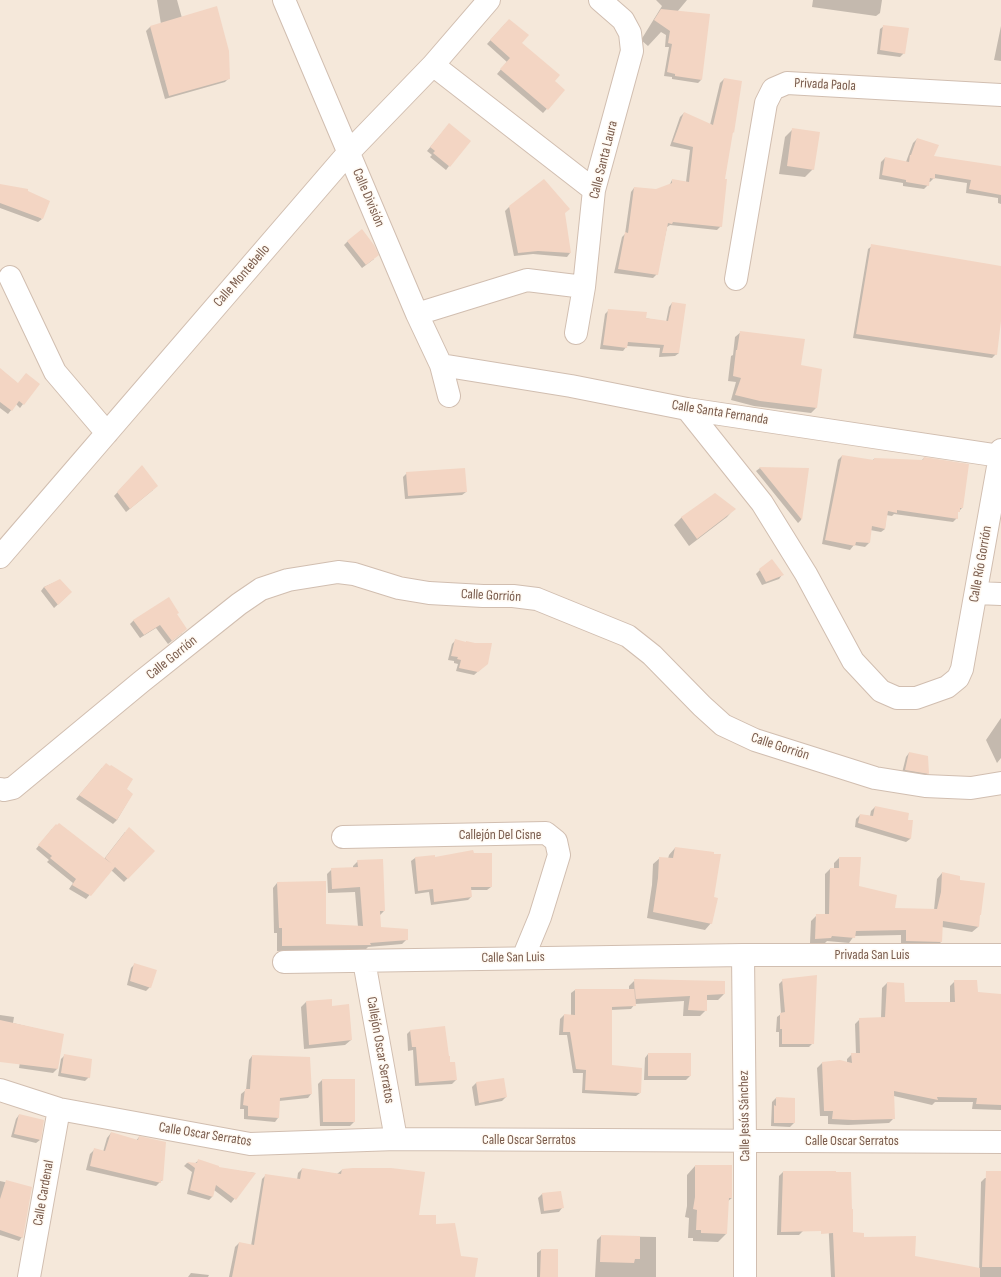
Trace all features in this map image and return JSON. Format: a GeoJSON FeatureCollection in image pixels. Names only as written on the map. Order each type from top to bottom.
{"type":"FeatureCollection","features":[{"type":"Feature","properties":{"kind":"street","name":"Calle División"},"geometry":{"type":"LineString","coordinates":[[284,0],[417,314],[441,365],[449,396]]}},
{"type":"Feature","properties":{"kind":"street","name":"Calle Montebello"},"geometry":{"type":"LineString","coordinates":[[0,557],[349,152],[433,65],[489,0]]}},
{"type":"Feature","properties":{"kind":"street","name":"Calle Santa Laura"},"geometry":{"type":"LineString","coordinates":[[576,333],[584,286],[594,190],[632,50],[630,34],[623,20],[600,0]]}},
{"type":"Feature","properties":{"kind":"street"},"geometry":{"type":"LineString","coordinates":[[433,65],[594,190]]}},
{"type":"Feature","properties":{"kind":"street","name":"Privada Paola"},"geometry":{"type":"LineString","coordinates":[[736,279],[766,103],[773,89],[787,83],[1001,95]]}},
{"type":"Feature","properties":{"kind":"street"},"geometry":{"type":"LineString","coordinates":[[10,277],[55,372],[107,433]]}},
{"type":"Feature","properties":{"kind":"street"},"geometry":{"type":"LineString","coordinates":[[417,314],[527,280],[584,286]]}},
{"type":"Feature","properties":{"kind":"street","name":"Calle Santa Fernanda"},"geometry":{"type":"LineString","coordinates":[[441,365],[571,386],[687,409],[1000,453]]}},
{"type":"Feature","properties":{"kind":"street","name":"Calle Río Gorrión"},"geometry":{"type":"LineString","coordinates":[[687,409],[762,503],[806,574],[853,661],[881,691],[897,698],[916,698],[947,687],[958,678],[962,669],[1000,453]]}},
{"type":"Feature","properties":{"kind":"street","name":"Calle Gorrión"},"geometry":{"type":"LineString","coordinates":[[2,790],[13,788],[141,682],[240,604],[262,589],[288,580],[338,572],[354,574],[399,588],[429,593],[513,596],[537,599],[628,636],[652,655],[702,706],[723,725],[754,740],[883,779],[933,787],[971,788],[1001,783]]}},
{"type":"Feature","properties":{"kind":"street"},"geometry":{"type":"LineString","coordinates":[[976,593],[1001,594]]}},
{"type":"Feature","properties":{"kind":"street","name":"Callejón Del Cisne"},"geometry":{"type":"LineString","coordinates":[[343,837],[546,833],[556,841],[559,855],[540,917],[523,958]]}},
{"type":"Feature","properties":{"kind":"street","name":"Calle San Luis"},"geometry":{"type":"LineString","coordinates":[[284,962],[743,955]]}},
{"type":"Feature","properties":{"kind":"street","name":"Privada San Luis"},"geometry":{"type":"LineString","coordinates":[[743,955],[1001,955]]}},
{"type":"Feature","properties":{"kind":"street","name":"Calle Jesús Sánchez"},"geometry":{"type":"LineString","coordinates":[[743,955],[745,1141],[744,1277]]}},
{"type":"Feature","properties":{"kind":"street","name":"Callejón Oscar Serratos"},"geometry":{"type":"LineString","coordinates":[[364,961],[396,1139]]}},
{"type":"Feature","properties":{"kind":"street","name":"Calle Oscar Serratos"},"geometry":{"type":"LineString","coordinates":[[0,1090],[59,1109],[250,1144],[396,1139],[1001,1142]]}},
{"type":"Feature","properties":{"kind":"street","name":"Calle Cardenal"},"geometry":{"type":"LineString","coordinates":[[29,1277],[59,1109]]}},
{"type":"Feature","properties":{"kind":"shaded area"},"geometry":{"type":"Polygon","coordinates":[[[0,0],[1001,0],[1001,1277],[0,1277],[0,0]]]}},
{"type":"Feature","properties":{"kind":"building"},"geometry":{"type":"Polygon","coordinates":[[[217,6],[229,51],[230,79],[169,96],[150,26],[217,6]]]}},
{"type":"Feature","properties":{"kind":"building"},"geometry":{"type":"Polygon","coordinates":[[[661,9],[710,14],[702,80],[675,76],[675,74],[667,72],[672,44],[668,43],[670,31],[654,20],[661,9]]]}},
{"type":"Feature","properties":{"kind":"building"},"geometry":{"type":"Polygon","coordinates":[[[509,19],[529,35],[522,43],[560,75],[555,81],[565,90],[548,110],[500,69],[510,58],[490,40],[509,19]]]}},
{"type":"Feature","properties":{"kind":"building"},"geometry":{"type":"Polygon","coordinates":[[[883,25],[909,28],[905,54],[880,50],[883,25]]]}},
{"type":"Feature","properties":{"kind":"building"},"geometry":{"type":"Polygon","coordinates":[[[724,78],[742,81],[725,179],[727,179],[722,227],[673,222],[672,224],[668,223],[658,275],[618,269],[625,232],[628,233],[634,187],[656,189],[672,183],[672,179],[689,182],[693,147],[673,142],[684,112],[713,125],[724,78]]]}},
{"type":"Feature","properties":{"kind":"building"},"geometry":{"type":"Polygon","coordinates":[[[449,123],[471,141],[450,167],[433,153],[435,151],[430,147],[449,123]]]}},
{"type":"Feature","properties":{"kind":"building"},"geometry":{"type":"Polygon","coordinates":[[[792,128],[820,132],[814,170],[787,166],[792,128]]]}},
{"type":"Feature","properties":{"kind":"building"},"geometry":{"type":"Polygon","coordinates":[[[917,138],[939,145],[934,156],[1001,166],[1001,195],[969,189],[971,180],[935,174],[935,179],[930,178],[929,186],[906,182],[906,180],[882,175],[885,157],[909,162],[910,155],[917,138]]]}},
{"type":"Feature","properties":{"kind":"building"},"geometry":{"type":"Polygon","coordinates":[[[544,179],[570,209],[565,213],[571,253],[538,251],[518,253],[509,206],[544,179]]]}},
{"type":"Feature","properties":{"kind":"building"},"geometry":{"type":"Polygon","coordinates":[[[0,184],[28,189],[28,191],[50,201],[43,219],[0,203],[0,184]]]}},
{"type":"Feature","properties":{"kind":"building"},"geometry":{"type":"Polygon","coordinates":[[[362,229],[374,245],[379,255],[366,265],[347,241],[362,229]]]}},
{"type":"Feature","properties":{"kind":"building"},"geometry":{"type":"Polygon","coordinates":[[[871,244],[1001,266],[1001,321],[997,355],[856,334],[871,244]]]}},
{"type":"Feature","properties":{"kind":"building"},"geometry":{"type":"Polygon","coordinates":[[[672,302],[686,304],[679,353],[662,353],[664,345],[628,342],[627,348],[603,345],[608,309],[647,312],[646,318],[668,321],[672,302]]]}},
{"type":"Feature","properties":{"kind":"building"},"geometry":{"type":"Polygon","coordinates":[[[740,331],[805,339],[801,365],[822,369],[817,408],[760,401],[735,395],[741,378],[733,376],[740,331]]]}},
{"type":"Feature","properties":{"kind":"building"},"geometry":{"type":"Polygon","coordinates":[[[0,368],[18,383],[26,373],[40,384],[24,405],[19,401],[12,411],[0,402],[0,368]]]}},
{"type":"Feature","properties":{"kind":"building"},"geometry":{"type":"Polygon","coordinates":[[[842,455],[874,460],[874,458],[923,460],[924,457],[969,464],[963,508],[960,508],[960,512],[958,512],[958,519],[897,510],[897,513],[888,511],[885,529],[872,526],[870,543],[856,542],[855,546],[825,540],[842,455]]]}},
{"type":"Feature","properties":{"kind":"building"},"geometry":{"type":"Polygon","coordinates":[[[142,465],[158,486],[130,509],[117,492],[142,465]]]}},
{"type":"Feature","properties":{"kind":"building"},"geometry":{"type":"Polygon","coordinates":[[[759,467],[809,468],[802,520],[789,504],[759,467]]]}},
{"type":"Feature","properties":{"kind":"building"},"geometry":{"type":"Polygon","coordinates":[[[465,468],[467,492],[408,496],[406,472],[465,468]]]}},
{"type":"Feature","properties":{"kind":"building"},"geometry":{"type":"Polygon","coordinates":[[[715,493],[736,509],[697,539],[681,517],[715,493]]]}},
{"type":"Feature","properties":{"kind":"building"},"geometry":{"type":"Polygon","coordinates":[[[772,559],[784,575],[766,582],[759,569],[772,559]]]}},
{"type":"Feature","properties":{"kind":"building"},"geometry":{"type":"Polygon","coordinates":[[[60,579],[72,592],[58,605],[44,587],[60,579]]]}},
{"type":"Feature","properties":{"kind":"building"},"geometry":{"type":"Polygon","coordinates":[[[169,597],[179,613],[177,614],[187,629],[172,641],[160,625],[144,635],[133,620],[169,597]]]}},
{"type":"Feature","properties":{"kind":"building"},"geometry":{"type":"Polygon","coordinates":[[[455,639],[475,643],[492,643],[488,664],[478,672],[459,668],[461,660],[457,659],[458,657],[451,656],[455,639]]]}},
{"type":"Feature","properties":{"kind":"building"},"geometry":{"type":"Polygon","coordinates":[[[909,752],[928,756],[929,774],[905,770],[909,752]]]}},
{"type":"Feature","properties":{"kind":"building"},"geometry":{"type":"Polygon","coordinates":[[[106,763],[133,779],[127,789],[133,794],[117,820],[79,795],[106,763]]]}},
{"type":"Feature","properties":{"kind":"building"},"geometry":{"type":"Polygon","coordinates":[[[875,806],[909,813],[908,820],[913,820],[911,839],[858,823],[860,814],[873,816],[875,806]]]}},
{"type":"Feature","properties":{"kind":"building"},"geometry":{"type":"Polygon","coordinates":[[[59,823],[112,864],[105,858],[129,827],[155,851],[128,879],[115,867],[91,896],[72,885],[76,879],[50,858],[52,856],[38,845],[56,824],[57,825],[59,823]]]}},
{"type":"Feature","properties":{"kind":"building"},"geometry":{"type":"Polygon","coordinates":[[[675,847],[721,854],[714,897],[718,898],[712,924],[653,912],[658,878],[659,857],[673,858],[675,847]]]}},
{"type":"Feature","properties":{"kind":"building"},"geometry":{"type":"Polygon","coordinates":[[[473,850],[474,853],[492,853],[492,887],[471,887],[472,897],[434,902],[433,889],[418,891],[415,857],[435,855],[435,857],[473,850]]]}},
{"type":"Feature","properties":{"kind":"building"},"geometry":{"type":"Polygon","coordinates":[[[839,857],[861,857],[859,886],[897,895],[895,908],[937,909],[941,892],[942,872],[960,876],[960,880],[985,883],[979,927],[943,921],[942,942],[906,941],[906,930],[856,931],[855,938],[832,936],[831,938],[815,939],[816,914],[829,914],[830,868],[839,868],[839,857]]]}},
{"type":"Feature","properties":{"kind":"building"},"geometry":{"type":"Polygon","coordinates":[[[383,859],[385,911],[380,911],[381,927],[408,929],[408,940],[370,943],[371,945],[282,946],[282,928],[279,928],[277,882],[326,881],[326,924],[363,926],[360,887],[332,889],[331,868],[358,867],[357,860],[383,859]]]}},
{"type":"Feature","properties":{"kind":"building"},"geometry":{"type":"Polygon","coordinates":[[[134,963],[157,970],[151,988],[130,981],[134,963]]]}},
{"type":"Feature","properties":{"kind":"building"},"geometry":{"type":"Polygon","coordinates":[[[817,975],[814,1044],[782,1044],[780,1013],[785,1012],[782,979],[817,975]]]}},
{"type":"Feature","properties":{"kind":"building"},"geometry":{"type":"Polygon","coordinates":[[[634,979],[725,981],[725,994],[707,995],[707,1011],[688,1010],[690,996],[635,999],[634,979]]]}},
{"type":"Feature","properties":{"kind":"building"},"geometry":{"type":"Polygon","coordinates":[[[954,980],[977,980],[978,992],[1001,994],[1001,1105],[976,1104],[977,1098],[937,1097],[938,1100],[894,1091],[895,1119],[832,1119],[833,1111],[824,1111],[822,1062],[840,1060],[852,1063],[851,1053],[860,1053],[859,1018],[885,1017],[887,982],[904,983],[905,1002],[955,1002],[954,980]]]}},
{"type":"Feature","properties":{"kind":"building"},"geometry":{"type":"Polygon","coordinates":[[[575,989],[635,989],[636,1006],[612,1007],[612,1065],[642,1068],[641,1093],[585,1090],[586,1070],[576,1069],[570,1032],[563,1032],[564,1014],[575,1015],[575,989]]]}},
{"type":"Feature","properties":{"kind":"building"},"geometry":{"type":"Polygon","coordinates":[[[332,999],[332,1006],[349,1004],[352,1040],[309,1045],[306,1001],[332,999]]]}},
{"type":"Feature","properties":{"kind":"building"},"geometry":{"type":"Polygon","coordinates":[[[0,1020],[64,1034],[58,1069],[0,1062],[0,1020]]]}},
{"type":"Feature","properties":{"kind":"building"},"geometry":{"type":"Polygon","coordinates":[[[445,1026],[450,1062],[455,1062],[457,1080],[419,1083],[416,1047],[412,1047],[410,1030],[445,1026]]]}},
{"type":"Feature","properties":{"kind":"building"},"geometry":{"type":"Polygon","coordinates":[[[648,1053],[691,1053],[691,1076],[648,1076],[648,1053]]]}},
{"type":"Feature","properties":{"kind":"building"},"geometry":{"type":"Polygon","coordinates":[[[64,1054],[92,1059],[90,1078],[61,1073],[64,1054]]]}},
{"type":"Feature","properties":{"kind":"building"},"geometry":{"type":"Polygon","coordinates":[[[252,1055],[310,1057],[312,1094],[280,1098],[279,1118],[248,1116],[248,1106],[243,1105],[245,1089],[250,1089],[252,1055]]]}},
{"type":"Feature","properties":{"kind":"building"},"geometry":{"type":"Polygon","coordinates":[[[504,1078],[507,1097],[479,1103],[476,1082],[504,1078]]]}},
{"type":"Feature","properties":{"kind":"building"},"geometry":{"type":"Polygon","coordinates":[[[322,1079],[355,1079],[355,1122],[323,1122],[322,1079]]]}},
{"type":"Feature","properties":{"kind":"building"},"geometry":{"type":"Polygon","coordinates":[[[776,1097],[795,1098],[795,1123],[774,1123],[774,1105],[776,1106],[776,1097]]]}},
{"type":"Feature","properties":{"kind":"building"},"geometry":{"type":"Polygon","coordinates":[[[19,1114],[44,1120],[41,1140],[14,1134],[19,1114]]]}},
{"type":"Feature","properties":{"kind":"building"},"geometry":{"type":"Polygon","coordinates":[[[111,1132],[138,1140],[139,1136],[166,1142],[163,1181],[161,1180],[161,1183],[90,1166],[94,1148],[105,1151],[111,1132]]]}},
{"type":"Feature","properties":{"kind":"building"},"geometry":{"type":"Polygon","coordinates":[[[198,1159],[219,1167],[256,1173],[236,1200],[216,1185],[213,1197],[190,1190],[195,1168],[187,1162],[197,1163],[198,1159]]]}},
{"type":"Feature","properties":{"kind":"building"},"geometry":{"type":"Polygon","coordinates":[[[695,1165],[732,1165],[732,1198],[729,1198],[727,1234],[701,1233],[701,1230],[696,1230],[697,1210],[693,1209],[695,1197],[695,1165]]]}},
{"type":"Feature","properties":{"kind":"building"},"geometry":{"type":"Polygon","coordinates":[[[302,1168],[341,1174],[342,1169],[353,1168],[391,1168],[425,1172],[419,1215],[436,1215],[436,1224],[455,1223],[461,1256],[478,1258],[475,1277],[232,1277],[239,1242],[254,1245],[265,1174],[300,1179],[302,1168]]]}},
{"type":"Feature","properties":{"kind":"building"},"geometry":{"type":"Polygon","coordinates":[[[783,1171],[851,1172],[853,1232],[864,1233],[864,1237],[916,1236],[915,1256],[980,1268],[980,1277],[835,1277],[833,1233],[821,1234],[821,1231],[781,1232],[783,1171]]]}},
{"type":"Feature","properties":{"kind":"building"},"geometry":{"type":"Polygon","coordinates":[[[986,1171],[1001,1171],[1001,1267],[982,1267],[986,1171]]]}},
{"type":"Feature","properties":{"kind":"building"},"geometry":{"type":"Polygon","coordinates":[[[6,1180],[32,1187],[23,1238],[0,1230],[0,1199],[6,1180]]]}},
{"type":"Feature","properties":{"kind":"building"},"geometry":{"type":"Polygon","coordinates":[[[561,1191],[564,1208],[544,1211],[542,1193],[561,1191]]]}},
{"type":"Feature","properties":{"kind":"building"},"geometry":{"type":"Polygon","coordinates":[[[601,1235],[640,1236],[640,1259],[635,1259],[634,1263],[600,1262],[601,1235]]]}},
{"type":"Feature","properties":{"kind":"building"},"geometry":{"type":"Polygon","coordinates":[[[541,1249],[558,1249],[558,1277],[540,1277],[541,1249]]]}}]}
